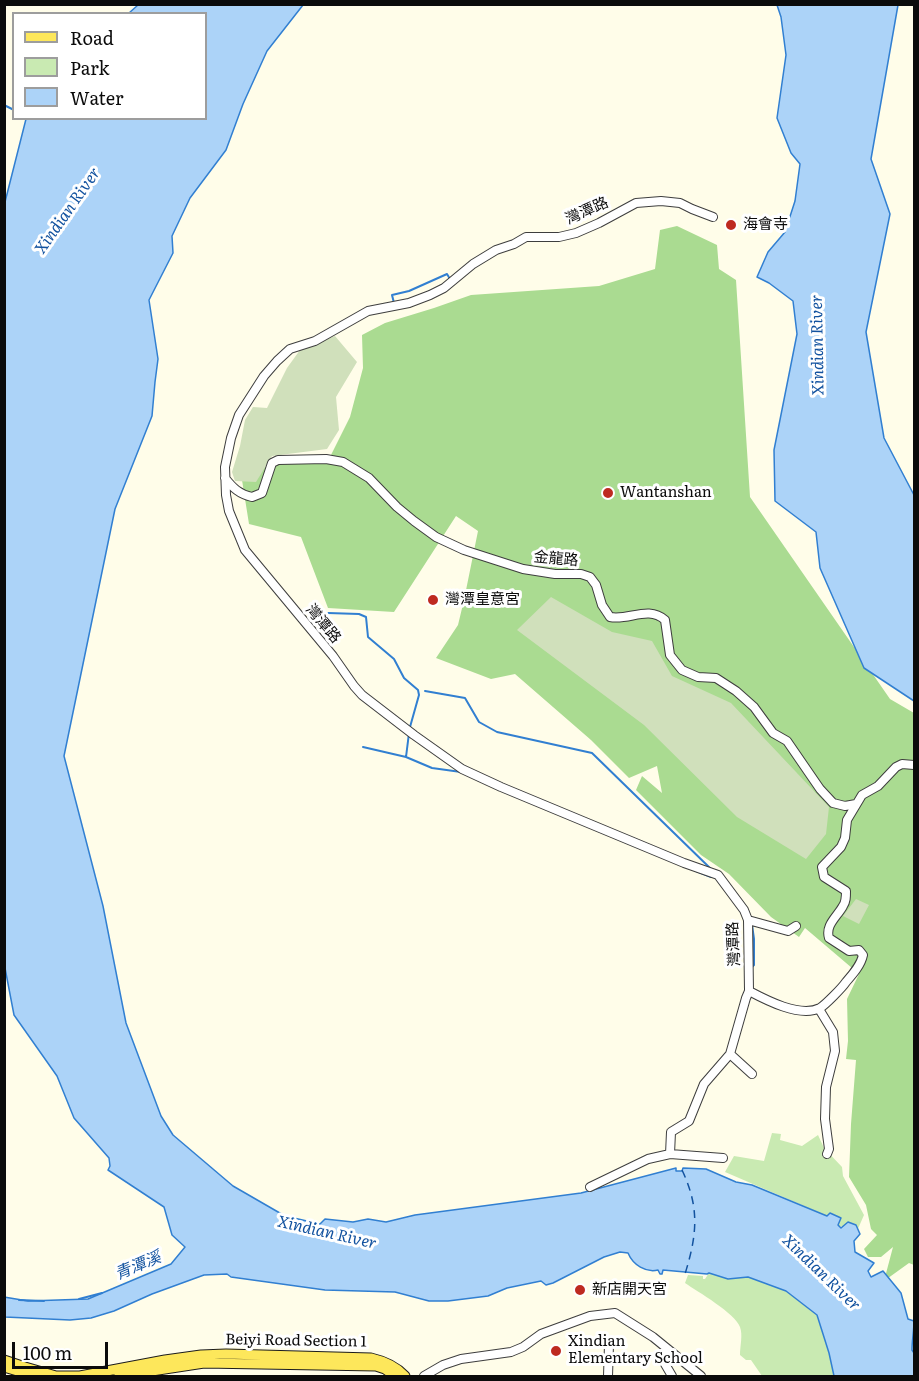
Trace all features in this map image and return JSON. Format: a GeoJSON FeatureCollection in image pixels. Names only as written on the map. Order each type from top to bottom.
{"type":"FeatureCollection","features":[{"type":"Feature","properties":{"kind":"main road","name":"Beiyi Road Section 1"},"geometry":{"type":"LineString","coordinates":[[4,1360],[56,1376],[80,1376],[201,1355],[351,1357],[371,1358],[385,1362],[405,1377]]}},
{"type":"Feature","properties":{"kind":"main road","name":"Beiyi Road Section 1"},"geometry":{"type":"LineString","coordinates":[[119,1377],[195,1364],[234,1362],[376,1366],[385,1369],[395,1377]]}},
{"type":"Feature","properties":{"kind":"main road"},"geometry":{"type":"LineString","coordinates":[[4,1367],[34,1377]]}},
{"type":"Feature","properties":{"kind":"street","name":"灣潭路"},"geometry":{"type":"LineString","coordinates":[[670,1154],[671,1132],[689,1121],[704,1084],[730,1054],[749,991],[748,920],[744,910],[718,875],[684,863],[462,769],[362,694],[245,550],[229,511],[225,467],[231,438],[240,415],[264,376],[290,349],[315,341],[368,311],[409,303],[430,295],[444,288],[473,264],[496,250],[526,237],[559,237],[576,233],[636,203],[661,201],[681,203],[713,217]]}},
{"type":"Feature","properties":{"kind":"street","name":"金龍路"},"geometry":{"type":"LineString","coordinates":[[225,478],[241,495],[252,497],[262,493],[272,463],[278,460],[326,459],[343,462],[369,478],[397,507],[436,537],[464,550],[523,569],[555,574],[581,574],[590,577],[596,585],[602,605],[609,617],[624,618],[647,613],[659,615],[665,620],[670,655],[682,670],[698,677],[716,678],[736,691],[754,707],[773,733],[787,741],[820,789],[833,803],[844,806],[855,804]]}},
{"type":"Feature","properties":{"kind":"street"},"geometry":{"type":"LineString","coordinates":[[749,991],[789,1009],[804,1011],[819,1009],[844,986],[862,961],[862,955],[859,950],[849,951],[829,938],[829,927],[845,904],[846,891],[824,877],[822,867],[841,847],[845,838],[847,820],[862,795],[878,786],[896,767],[902,764],[915,765]]}},
{"type":"Feature","properties":{"kind":"street"},"geometry":{"type":"LineString","coordinates":[[748,920],[788,932],[796,926]]}},
{"type":"Feature","properties":{"kind":"street"},"geometry":{"type":"LineString","coordinates":[[819,1009],[833,1032],[835,1051],[826,1087],[825,1119],[828,1154]]}},
{"type":"Feature","properties":{"kind":"street"},"geometry":{"type":"LineString","coordinates":[[730,1054],[752,1074]]}},
{"type":"Feature","properties":{"kind":"street"},"geometry":{"type":"LineString","coordinates":[[590,1187],[648,1159],[670,1154],[723,1158]]}},
{"type":"Feature","properties":{"kind":"street"},"geometry":{"type":"LineString","coordinates":[[424,1377],[442,1365],[461,1359],[511,1352],[523,1347],[541,1334],[590,1316],[615,1313],[653,1337],[701,1377]]}},
{"type":"Feature","properties":{"kind":"street"},"geometry":{"type":"LineString","coordinates":[[608,1377],[609,1344]]}},
{"type":"Feature","properties":{"kind":"street"},"geometry":{"type":"LineString","coordinates":[[669,1350],[662,1355],[672,1377]]}},
{"type":"Feature","properties":{"kind":"green space"},"geometry":{"type":"Polygon","coordinates":[[[677,226],[717,245],[719,269],[736,280],[750,497],[890,699],[914,713],[914,1265],[909,1263],[884,1281],[893,1247],[881,1257],[868,1257],[864,1249],[877,1235],[871,1229],[866,1205],[849,1177],[856,1060],[846,1059],[847,999],[859,974],[805,928],[799,937],[771,917],[729,874],[701,855],[636,790],[642,776],[662,793],[657,766],[629,778],[591,740],[515,674],[491,679],[436,658],[458,625],[478,531],[456,516],[394,612],[328,608],[301,537],[249,524],[242,480],[285,456],[331,455],[350,417],[363,368],[362,335],[385,323],[471,295],[599,286],[655,269],[660,230],[677,226]]]}},
{"type":"Feature","properties":{"kind":"green space"},"geometry":{"type":"Polygon","coordinates":[[[335,336],[357,362],[336,397],[339,430],[327,449],[272,456],[256,482],[235,481],[232,472],[245,420],[253,407],[267,408],[287,368],[300,350],[335,336]]]}},
{"type":"Feature","properties":{"kind":"green space"},"geometry":{"type":"Polygon","coordinates":[[[551,597],[612,632],[652,641],[672,676],[731,703],[829,807],[826,834],[806,859],[737,817],[644,725],[517,630],[551,597]]]}},
{"type":"Feature","properties":{"kind":"green space"},"geometry":{"type":"Polygon","coordinates":[[[856,899],[869,905],[859,924],[843,916],[856,899]]]}},
{"type":"Feature","properties":{"kind":"green space"},"geometry":{"type":"Polygon","coordinates":[[[772,1133],[781,1134],[780,1140],[802,1146],[818,1135],[824,1148],[842,1167],[843,1176],[864,1215],[857,1231],[826,1222],[818,1212],[725,1172],[734,1156],[764,1161],[772,1133]]]}},
{"type":"Feature","properties":{"kind":"green space"},"geometry":{"type":"Polygon","coordinates":[[[709,1273],[728,1279],[748,1277],[786,1291],[817,1315],[834,1376],[762,1376],[751,1360],[746,1360],[740,1355],[741,1333],[737,1321],[724,1309],[685,1283],[688,1275],[703,1276],[705,1279],[709,1273]]]}},
{"type":"Feature","properties":{"kind":"water","name":"Xindian River"},"geometry":{"type":"Polygon","coordinates":[[[138,5],[303,5],[267,51],[243,104],[226,150],[190,198],[172,236],[173,253],[149,300],[158,359],[152,416],[115,509],[64,756],[103,906],[126,1023],[161,1116],[173,1135],[233,1186],[285,1216],[320,1224],[325,1219],[353,1222],[368,1219],[386,1222],[415,1215],[581,1193],[676,1168],[676,1171],[682,1171],[683,1168],[706,1169],[827,1216],[830,1213],[841,1218],[838,1225],[841,1228],[848,1222],[856,1225],[860,1234],[854,1241],[855,1252],[874,1263],[868,1271],[871,1277],[883,1271],[901,1293],[908,1319],[914,1321],[912,1350],[914,1376],[834,1376],[817,1315],[786,1291],[748,1277],[728,1279],[709,1273],[663,1270],[660,1274],[658,1270],[653,1271],[640,1267],[628,1253],[620,1252],[604,1257],[546,1285],[541,1281],[507,1288],[488,1296],[448,1301],[429,1301],[395,1292],[325,1290],[231,1277],[227,1274],[204,1275],[91,1318],[70,1320],[5,1317],[4,1297],[28,1301],[88,1299],[171,1264],[185,1247],[172,1235],[164,1207],[108,1170],[109,1158],[74,1118],[57,1076],[14,1015],[5,968],[5,202],[26,120],[207,120],[207,12],[130,12],[138,5]]]}},
{"type":"Feature","properties":{"kind":"water","name":"Xindian River"},"geometry":{"type":"Polygon","coordinates":[[[777,5],[898,5],[871,159],[890,214],[866,332],[884,438],[914,495],[914,701],[864,668],[820,568],[816,532],[775,501],[774,450],[797,334],[793,301],[757,277],[768,252],[785,232],[795,201],[800,164],[791,153],[777,118],[786,55],[781,17],[777,5]]]}},
{"type":"Feature","properties":{"kind":"waterway"},"geometry":{"type":"LineString","coordinates":[[4,105],[12,109]]}},
{"type":"Feature","properties":{"kind":"waterway"},"geometry":{"type":"LineString","coordinates":[[394,303],[392,295],[409,291],[447,274],[450,279]]}},
{"type":"Feature","properties":{"kind":"waterway"},"geometry":{"type":"LineString","coordinates":[[328,613],[359,614],[366,617],[368,637],[394,659],[404,678],[418,690],[419,695],[410,727]]}},
{"type":"Feature","properties":{"kind":"waterway"},"geometry":{"type":"LineString","coordinates":[[425,691],[465,698],[479,722],[497,732],[592,753],[712,870]]}},
{"type":"Feature","properties":{"kind":"waterway"},"geometry":{"type":"LineString","coordinates":[[406,757],[409,733]]}},
{"type":"Feature","properties":{"kind":"waterway"},"geometry":{"type":"LineString","coordinates":[[363,747],[406,757],[432,768],[461,772]]}},
{"type":"Feature","properties":{"kind":"waterway"},"geometry":{"type":"LineString","coordinates":[[696,871],[711,877]]}},
{"type":"Feature","properties":{"kind":"waterway"},"geometry":{"type":"LineString","coordinates":[[751,968],[754,965],[752,925]]}},
{"type":"Feature","properties":{"kind":"waterway","name":"青潭溪"},"geometry":{"type":"LineString","coordinates":[[79,1299],[102,1293]]}},
{"type":"Feature","properties":{"kind":"waterway","name":"青潭溪"},"geometry":{"type":"LineString","coordinates":[[19,1300],[44,1301]]}},
{"type":"Feature","properties":{"kind":"ferry route"},"geometry":{"type":"LineString","coordinates":[[682,1170],[692,1197],[695,1222],[685,1274]]}},
{"type":"Feature","properties":{"kind":"place","name":"海會寺"},"geometry":{"type":"Point","coordinates":[731,225]}},
{"type":"Feature","properties":{"kind":"place","name":"Wantanshan"},"geometry":{"type":"Point","coordinates":[608,493]}},
{"type":"Feature","properties":{"kind":"place","name":"灣潭皇意宮"},"geometry":{"type":"Point","coordinates":[433,600]}},
{"type":"Feature","properties":{"kind":"place","name":"新店開天宮"},"geometry":{"type":"Point","coordinates":[580,1290]}},
{"type":"Feature","properties":{"kind":"place","name":"Xindian Elementary School"},"geometry":{"type":"Point","coordinates":[556,1351]}}]}
